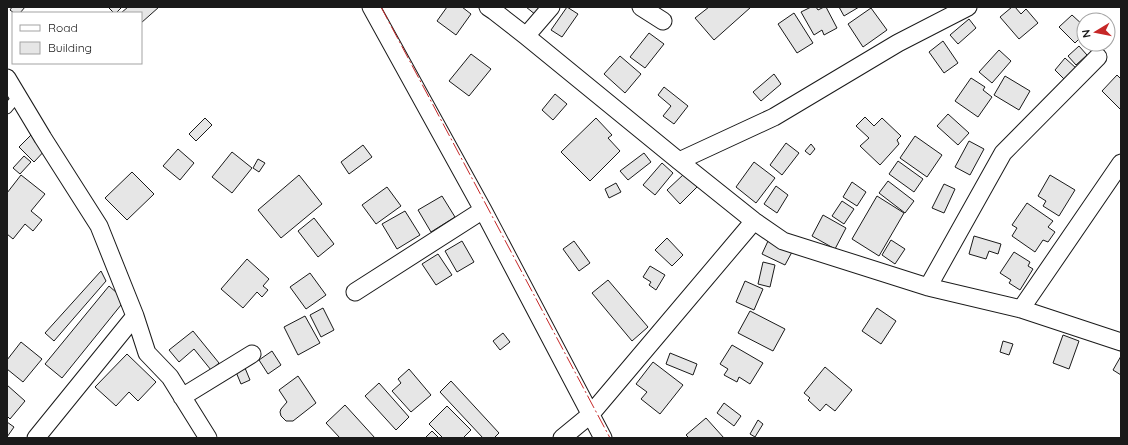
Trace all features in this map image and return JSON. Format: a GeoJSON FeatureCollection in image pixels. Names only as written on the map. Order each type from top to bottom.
{"type":"FeatureCollection","features":[{"type":"Feature","properties":{"kind":"street"},"geometry":{"type":"LineString","coordinates":[[370,7],[483,210],[602,438]]}},
{"type":"Feature","properties":{"kind":"street"},"geometry":{"type":"LineString","coordinates":[[488,7],[526,36],[754,221],[783,241],[928,287],[1021,309],[1121,342]]}},
{"type":"Feature","properties":{"kind":"street"},"geometry":{"type":"LineString","coordinates":[[526,36],[551,7]]}},
{"type":"Feature","properties":{"kind":"street"},"geometry":{"type":"LineString","coordinates":[[642,7],[663,21]]}},
{"type":"Feature","properties":{"kind":"street"},"geometry":{"type":"LineString","coordinates":[[679,161],[774,117],[898,43],[968,7]]}},
{"type":"Feature","properties":{"kind":"street"},"geometry":{"type":"LineString","coordinates":[[928,287],[1003,153],[1098,57]]}},
{"type":"Feature","properties":{"kind":"street"},"geometry":{"type":"LineString","coordinates":[[7,78],[12,103],[43,138],[99,226],[135,316],[147,353],[170,377],[208,438]]}},
{"type":"Feature","properties":{"kind":"street"},"geometry":{"type":"LineString","coordinates":[[1021,309],[1121,163]]}},
{"type":"Feature","properties":{"kind":"street"},"geometry":{"type":"LineString","coordinates":[[355,292],[483,210]]}},
{"type":"Feature","properties":{"kind":"street"},"geometry":{"type":"LineString","coordinates":[[562,438],[590,415],[754,221]]}},
{"type":"Feature","properties":{"kind":"street"},"geometry":{"type":"LineString","coordinates":[[36,438],[135,316]]}},
{"type":"Feature","properties":{"kind":"street"},"geometry":{"type":"LineString","coordinates":[[182,397],[252,354]]}},
{"type":"Feature","properties":{"kind":"building"},"geometry":{"type":"Polygon","coordinates":[[[12,7],[25,7],[21,12],[13,12],[10,10],[12,7]]]}},
{"type":"Feature","properties":{"kind":"building"},"geometry":{"type":"Polygon","coordinates":[[[108,7],[122,7],[117,12],[113,12],[108,7]]]}},
{"type":"Feature","properties":{"kind":"building"},"geometry":{"type":"Polygon","coordinates":[[[128,7],[159,7],[142,22],[142,12],[122,12],[128,7]]]}},
{"type":"Feature","properties":{"kind":"building"},"geometry":{"type":"Polygon","coordinates":[[[447,7],[462,7],[471,14],[456,35],[437,21],[447,7]]]}},
{"type":"Feature","properties":{"kind":"building"},"geometry":{"type":"Polygon","coordinates":[[[526,7],[543,7],[536,15],[526,7]]]}},
{"type":"Feature","properties":{"kind":"building"},"geometry":{"type":"Polygon","coordinates":[[[567,7],[578,14],[562,37],[551,30],[567,7]]]}},
{"type":"Feature","properties":{"kind":"building"},"geometry":{"type":"Polygon","coordinates":[[[709,7],[751,7],[714,40],[695,18],[709,7]]]}},
{"type":"Feature","properties":{"kind":"building"},"geometry":{"type":"Polygon","coordinates":[[[811,7],[816,7],[818,10],[826,7],[837,28],[824,35],[822,30],[814,35],[801,12],[811,7]]]}},
{"type":"Feature","properties":{"kind":"building"},"geometry":{"type":"Polygon","coordinates":[[[839,7],[859,7],[844,16],[839,7]]]}},
{"type":"Feature","properties":{"kind":"building"},"geometry":{"type":"Polygon","coordinates":[[[1012,7],[1015,7],[1021,14],[1026,9],[1038,23],[1019,39],[1000,17],[1012,7]]]}},
{"type":"Feature","properties":{"kind":"building"},"geometry":{"type":"Polygon","coordinates":[[[871,8],[887,30],[863,47],[848,24],[871,8]]]}},
{"type":"Feature","properties":{"kind":"building"},"geometry":{"type":"Polygon","coordinates":[[[794,13],[813,43],[797,53],[778,24],[794,13]]]}},
{"type":"Feature","properties":{"kind":"building"},"geometry":{"type":"Polygon","coordinates":[[[1072,15],[1076,19],[1076,42],[1075,43],[1059,27],[1072,15]]]}},
{"type":"Feature","properties":{"kind":"building"},"geometry":{"type":"Polygon","coordinates":[[[969,19],[976,28],[958,44],[950,35],[969,19]]]}},
{"type":"Feature","properties":{"kind":"building"},"geometry":{"type":"Polygon","coordinates":[[[649,33],[664,44],[645,68],[630,57],[649,33]]]}},
{"type":"Feature","properties":{"kind":"building"},"geometry":{"type":"Polygon","coordinates":[[[943,41],[958,63],[944,73],[929,52],[943,41]]]}},
{"type":"Feature","properties":{"kind":"building"},"geometry":{"type":"Polygon","coordinates":[[[1076,49],[1076,52],[1084,52],[1087,55],[1076,65],[1068,56],[1076,49]]]}},
{"type":"Feature","properties":{"kind":"building"},"geometry":{"type":"Polygon","coordinates":[[[999,50],[1011,61],[992,83],[979,72],[999,50]]]}},
{"type":"Feature","properties":{"kind":"building"},"geometry":{"type":"Polygon","coordinates":[[[471,54],[491,69],[469,96],[449,81],[471,54]]]}},
{"type":"Feature","properties":{"kind":"building"},"geometry":{"type":"Polygon","coordinates":[[[620,56],[641,74],[625,93],[604,74],[620,56]]]}},
{"type":"Feature","properties":{"kind":"building"},"geometry":{"type":"Polygon","coordinates":[[[1065,58],[1077,69],[1066,81],[1055,70],[1065,58]]]}},
{"type":"Feature","properties":{"kind":"building"},"geometry":{"type":"Polygon","coordinates":[[[774,74],[781,84],[761,101],[753,92],[774,74]]]}},
{"type":"Feature","properties":{"kind":"building"},"geometry":{"type":"Polygon","coordinates":[[[1117,75],[1121,79],[1121,110],[1102,91],[1117,75]]]}},
{"type":"Feature","properties":{"kind":"building"},"geometry":{"type":"Polygon","coordinates":[[[1005,76],[1030,91],[1019,110],[994,95],[1005,76]]]}},
{"type":"Feature","properties":{"kind":"building"},"geometry":{"type":"Polygon","coordinates":[[[971,78],[985,87],[983,90],[992,97],[978,117],[955,101],[971,78]]]}},
{"type":"Feature","properties":{"kind":"building"},"geometry":{"type":"Polygon","coordinates":[[[664,87],[688,106],[674,124],[663,116],[671,106],[658,95],[664,87]]]}},
{"type":"Feature","properties":{"kind":"building"},"geometry":{"type":"Polygon","coordinates":[[[555,94],[567,104],[553,120],[542,110],[555,94]]]}},
{"type":"Feature","properties":{"kind":"building"},"geometry":{"type":"Polygon","coordinates":[[[948,114],[969,133],[958,145],[937,126],[948,114]]]}},
{"type":"Feature","properties":{"kind":"building"},"geometry":{"type":"Polygon","coordinates":[[[865,117],[874,126],[882,118],[901,136],[897,140],[899,144],[880,165],[860,146],[869,138],[856,126],[865,117]]]}},
{"type":"Feature","properties":{"kind":"building"},"geometry":{"type":"Polygon","coordinates":[[[205,118],[212,125],[196,141],[189,134],[205,118]]]}},
{"type":"Feature","properties":{"kind":"building"},"geometry":{"type":"Polygon","coordinates":[[[596,118],[612,135],[608,138],[620,151],[590,181],[561,152],[596,118]]]}},
{"type":"Feature","properties":{"kind":"building"},"geometry":{"type":"Polygon","coordinates":[[[32,134],[47,148],[34,162],[19,147],[32,134]]]}},
{"type":"Feature","properties":{"kind":"building"},"geometry":{"type":"Polygon","coordinates":[[[915,136],[942,155],[927,177],[900,158],[915,136]]]}},
{"type":"Feature","properties":{"kind":"building"},"geometry":{"type":"Polygon","coordinates":[[[969,141],[984,149],[970,175],[955,167],[969,141]]]}},
{"type":"Feature","properties":{"kind":"building"},"geometry":{"type":"Polygon","coordinates":[[[786,143],[799,153],[782,175],[770,165],[786,143]]]}},
{"type":"Feature","properties":{"kind":"building"},"geometry":{"type":"Polygon","coordinates":[[[811,144],[815,149],[810,155],[805,151],[811,144]]]}},
{"type":"Feature","properties":{"kind":"building"},"geometry":{"type":"Polygon","coordinates":[[[363,145],[372,157],[349,174],[341,162],[363,145]]]}},
{"type":"Feature","properties":{"kind":"building"},"geometry":{"type":"Polygon","coordinates":[[[178,149],[194,163],[180,180],[163,166],[178,149]]]}},
{"type":"Feature","properties":{"kind":"building"},"geometry":{"type":"Polygon","coordinates":[[[232,152],[252,168],[232,193],[212,177],[232,152]]]}},
{"type":"Feature","properties":{"kind":"building"},"geometry":{"type":"Polygon","coordinates":[[[644,153],[651,162],[628,180],[620,171],[644,153]]]}},
{"type":"Feature","properties":{"kind":"building"},"geometry":{"type":"Polygon","coordinates":[[[24,156],[31,162],[20,174],[13,168],[24,156]]]}},
{"type":"Feature","properties":{"kind":"building"},"geometry":{"type":"Polygon","coordinates":[[[258,159],[265,163],[259,172],[253,168],[258,159]]]}},
{"type":"Feature","properties":{"kind":"building"},"geometry":{"type":"Polygon","coordinates":[[[898,161],[923,179],[914,192],[889,174],[898,161]]]}},
{"type":"Feature","properties":{"kind":"building"},"geometry":{"type":"Polygon","coordinates":[[[754,162],[775,178],[756,203],[736,187],[754,162]]]}},
{"type":"Feature","properties":{"kind":"building"},"geometry":{"type":"Polygon","coordinates":[[[662,163],[673,173],[655,195],[643,185],[662,163]]]}},
{"type":"Feature","properties":{"kind":"building"},"geometry":{"type":"Polygon","coordinates":[[[132,172],[154,194],[127,220],[105,198],[132,172]]]}},
{"type":"Feature","properties":{"kind":"building"},"geometry":{"type":"Polygon","coordinates":[[[684,174],[697,187],[680,204],[667,190],[684,174]]]}},
{"type":"Feature","properties":{"kind":"building"},"geometry":{"type":"Polygon","coordinates":[[[21,175],[45,194],[31,211],[42,220],[33,231],[25,224],[13,239],[7,234],[7,193],[21,175]]]}},
{"type":"Feature","properties":{"kind":"building"},"geometry":{"type":"Polygon","coordinates":[[[299,175],[322,204],[281,238],[258,210],[299,175]]]}},
{"type":"Feature","properties":{"kind":"building"},"geometry":{"type":"Polygon","coordinates":[[[1050,175],[1075,190],[1059,216],[1043,206],[1046,201],[1038,196],[1050,175]]]}},
{"type":"Feature","properties":{"kind":"building"},"geometry":{"type":"Polygon","coordinates":[[[888,181],[914,201],[905,213],[879,193],[888,181]]]}},
{"type":"Feature","properties":{"kind":"building"},"geometry":{"type":"Polygon","coordinates":[[[852,182],[866,192],[857,206],[843,197],[852,182]]]}},
{"type":"Feature","properties":{"kind":"building"},"geometry":{"type":"Polygon","coordinates":[[[616,183],[621,192],[609,198],[605,189],[616,183]]]}},
{"type":"Feature","properties":{"kind":"building"},"geometry":{"type":"Polygon","coordinates":[[[944,184],[955,189],[944,213],[932,208],[944,184]]]}},
{"type":"Feature","properties":{"kind":"building"},"geometry":{"type":"Polygon","coordinates":[[[776,186],[788,195],[777,213],[764,204],[776,186]]]}},
{"type":"Feature","properties":{"kind":"building"},"geometry":{"type":"Polygon","coordinates":[[[387,187],[401,206],[376,224],[362,205],[387,187]]]}},
{"type":"Feature","properties":{"kind":"building"},"geometry":{"type":"Polygon","coordinates":[[[442,196],[455,217],[431,232],[418,210],[442,196]]]}},
{"type":"Feature","properties":{"kind":"building"},"geometry":{"type":"Polygon","coordinates":[[[877,196],[904,213],[879,256],[852,239],[877,196]]]}},
{"type":"Feature","properties":{"kind":"building"},"geometry":{"type":"Polygon","coordinates":[[[842,201],[854,209],[844,224],[832,216],[842,201]]]}},
{"type":"Feature","properties":{"kind":"building"},"geometry":{"type":"Polygon","coordinates":[[[1027,203],[1053,221],[1048,227],[1055,232],[1048,242],[1043,240],[1035,252],[1012,236],[1017,228],[1012,225],[1027,203]]]}},
{"type":"Feature","properties":{"kind":"building"},"geometry":{"type":"Polygon","coordinates":[[[405,211],[420,235],[397,249],[382,224],[405,211]]]}},
{"type":"Feature","properties":{"kind":"building"},"geometry":{"type":"Polygon","coordinates":[[[823,215],[846,228],[835,249],[812,236],[823,215]]]}},
{"type":"Feature","properties":{"kind":"building"},"geometry":{"type":"Polygon","coordinates":[[[314,218],[334,244],[318,257],[298,231],[314,218]]]}},
{"type":"Feature","properties":{"kind":"building"},"geometry":{"type":"Polygon","coordinates":[[[974,236],[1001,244],[998,254],[989,251],[986,259],[969,254],[974,236]]]}},
{"type":"Feature","properties":{"kind":"building"},"geometry":{"type":"Polygon","coordinates":[[[667,238],[683,255],[672,266],[655,250],[667,238]]]}},
{"type":"Feature","properties":{"kind":"building"},"geometry":{"type":"Polygon","coordinates":[[[891,240],[905,249],[895,264],[882,255],[891,240]]]}},
{"type":"Feature","properties":{"kind":"building"},"geometry":{"type":"Polygon","coordinates":[[[462,241],[474,262],[457,272],[445,251],[462,241]]]}},
{"type":"Feature","properties":{"kind":"building"},"geometry":{"type":"Polygon","coordinates":[[[574,241],[590,263],[579,271],[563,249],[574,241]]]}},
{"type":"Feature","properties":{"kind":"building"},"geometry":{"type":"Polygon","coordinates":[[[768,241],[792,252],[785,265],[762,254],[768,241]]]}},
{"type":"Feature","properties":{"kind":"building"},"geometry":{"type":"Polygon","coordinates":[[[1014,252],[1030,262],[1028,266],[1033,269],[1020,290],[1009,283],[1011,280],[1000,273],[1014,252]]]}},
{"type":"Feature","properties":{"kind":"building"},"geometry":{"type":"Polygon","coordinates":[[[438,254],[452,275],[436,285],[422,264],[438,254]]]}},
{"type":"Feature","properties":{"kind":"building"},"geometry":{"type":"Polygon","coordinates":[[[247,259],[269,279],[263,286],[268,290],[262,297],[257,292],[243,308],[221,289],[247,259]]]}},
{"type":"Feature","properties":{"kind":"building"},"geometry":{"type":"Polygon","coordinates":[[[763,262],[775,265],[770,287],[758,284],[763,262]]]}},
{"type":"Feature","properties":{"kind":"building"},"geometry":{"type":"Polygon","coordinates":[[[650,266],[665,275],[656,290],[649,285],[651,282],[643,277],[650,266]]]}},
{"type":"Feature","properties":{"kind":"building"},"geometry":{"type":"Polygon","coordinates":[[[101,271],[106,281],[54,341],[45,333],[101,271]]]}},
{"type":"Feature","properties":{"kind":"building"},"geometry":{"type":"Polygon","coordinates":[[[310,273],[326,295],[306,309],[290,287],[310,273]]]}},
{"type":"Feature","properties":{"kind":"building"},"geometry":{"type":"Polygon","coordinates":[[[608,280],[648,327],[632,341],[592,293],[608,280]]]}},
{"type":"Feature","properties":{"kind":"building"},"geometry":{"type":"Polygon","coordinates":[[[745,281],[763,289],[754,310],[736,302],[745,281]]]}},
{"type":"Feature","properties":{"kind":"building"},"geometry":{"type":"Polygon","coordinates":[[[109,286],[125,300],[62,378],[45,364],[109,286]]]}},
{"type":"Feature","properties":{"kind":"building"},"geometry":{"type":"Polygon","coordinates":[[[323,308],[334,330],[321,337],[310,315],[323,308]]]}},
{"type":"Feature","properties":{"kind":"building"},"geometry":{"type":"Polygon","coordinates":[[[877,308],[896,321],[881,344],[862,331],[877,308]]]}},
{"type":"Feature","properties":{"kind":"building"},"geometry":{"type":"Polygon","coordinates":[[[750,311],[785,329],[773,351],[738,333],[750,311]]]}},
{"type":"Feature","properties":{"kind":"building"},"geometry":{"type":"Polygon","coordinates":[[[305,316],[320,343],[298,355],[284,327],[305,316]]]}},
{"type":"Feature","properties":{"kind":"building"},"geometry":{"type":"Polygon","coordinates":[[[193,331],[219,363],[211,370],[194,349],[179,362],[169,350],[193,331]]]}},
{"type":"Feature","properties":{"kind":"building"},"geometry":{"type":"Polygon","coordinates":[[[503,333],[510,342],[500,350],[493,341],[503,333]]]}},
{"type":"Feature","properties":{"kind":"building"},"geometry":{"type":"Polygon","coordinates":[[[1063,335],[1079,341],[1069,369],[1053,363],[1063,335]]]}},
{"type":"Feature","properties":{"kind":"building"},"geometry":{"type":"Polygon","coordinates":[[[1003,341],[1013,344],[1009,355],[1000,352],[1003,341]]]}},
{"type":"Feature","properties":{"kind":"building"},"geometry":{"type":"Polygon","coordinates":[[[21,342],[42,359],[23,382],[7,369],[7,360],[21,342]]]}},
{"type":"Feature","properties":{"kind":"building"},"geometry":{"type":"Polygon","coordinates":[[[732,345],[763,363],[750,384],[739,377],[737,382],[724,375],[728,369],[720,364],[732,345]]]}},
{"type":"Feature","properties":{"kind":"building"},"geometry":{"type":"Polygon","coordinates":[[[272,351],[281,365],[268,374],[259,360],[272,351]]]}},
{"type":"Feature","properties":{"kind":"building"},"geometry":{"type":"Polygon","coordinates":[[[670,353],[697,364],[693,375],[666,364],[670,353]]]}},
{"type":"Feature","properties":{"kind":"building"},"geometry":{"type":"Polygon","coordinates":[[[127,354],[156,382],[138,401],[129,392],[116,406],[95,387],[127,354]]]}},
{"type":"Feature","properties":{"kind":"building"},"geometry":{"type":"Polygon","coordinates":[[[1121,356],[1121,375],[1113,370],[1121,356]]]}},
{"type":"Feature","properties":{"kind":"building"},"geometry":{"type":"Polygon","coordinates":[[[653,362],[683,385],[660,414],[641,399],[647,392],[636,384],[653,362]]]}},
{"type":"Feature","properties":{"kind":"building"},"geometry":{"type":"Polygon","coordinates":[[[825,367],[852,390],[835,411],[826,404],[820,411],[808,400],[810,398],[804,393],[825,367]]]}},
{"type":"Feature","properties":{"kind":"building"},"geometry":{"type":"Polygon","coordinates":[[[245,368],[250,380],[241,384],[236,372],[245,368]]]}},
{"type":"Feature","properties":{"kind":"building"},"geometry":{"type":"Polygon","coordinates":[[[409,369],[431,395],[411,412],[392,391],[401,383],[398,379],[409,369]]]}},
{"type":"Feature","properties":{"kind":"building"},"geometry":{"type":"Polygon","coordinates":[[[298,376],[316,403],[293,421],[286,421],[281,416],[280,412],[287,402],[279,390],[298,376]]]}},
{"type":"Feature","properties":{"kind":"building"},"geometry":{"type":"Polygon","coordinates":[[[451,381],[499,433],[494,438],[483,438],[440,392],[451,381]]]}},
{"type":"Feature","properties":{"kind":"building"},"geometry":{"type":"Polygon","coordinates":[[[379,383],[409,417],[396,430],[365,396],[379,383]]]}},
{"type":"Feature","properties":{"kind":"building"},"geometry":{"type":"Polygon","coordinates":[[[7,385],[25,401],[10,419],[7,416],[7,385]]]}},
{"type":"Feature","properties":{"kind":"building"},"geometry":{"type":"Polygon","coordinates":[[[724,403],[741,416],[734,426],[717,413],[724,403]]]}},
{"type":"Feature","properties":{"kind":"building"},"geometry":{"type":"Polygon","coordinates":[[[345,405],[375,438],[340,438],[326,423],[345,405]]]}},
{"type":"Feature","properties":{"kind":"building"},"geometry":{"type":"Polygon","coordinates":[[[447,406],[471,430],[463,438],[443,438],[429,424],[447,406]]]}},
{"type":"Feature","properties":{"kind":"building"},"geometry":{"type":"Polygon","coordinates":[[[706,418],[724,438],[689,438],[686,435],[706,418]]]}},
{"type":"Feature","properties":{"kind":"building"},"geometry":{"type":"Polygon","coordinates":[[[758,420],[763,424],[755,437],[750,434],[758,420]]]}},
{"type":"Feature","properties":{"kind":"building"},"geometry":{"type":"Polygon","coordinates":[[[7,422],[14,427],[7,437],[7,422]]]}},
{"type":"Feature","properties":{"kind":"building"},"geometry":{"type":"Polygon","coordinates":[[[432,431],[439,438],[425,438],[432,431]]]}},
{"type":"Feature","properties":{"kind":"power"},"geometry":{"type":"LineString","coordinates":[[381,7],[610,438]]}}]}
